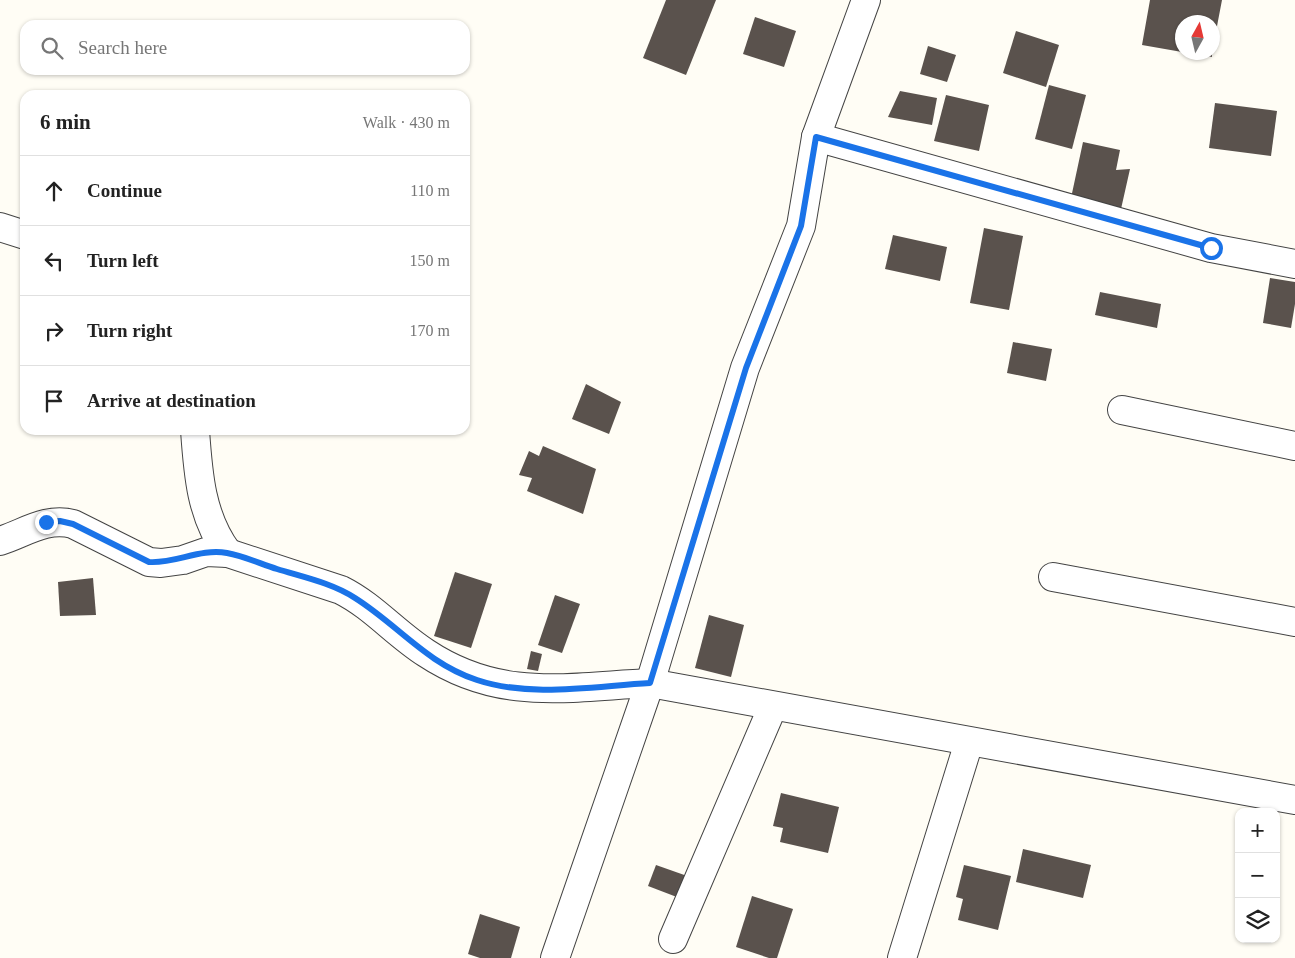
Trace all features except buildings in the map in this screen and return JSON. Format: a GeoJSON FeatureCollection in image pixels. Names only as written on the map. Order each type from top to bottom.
{"type":"FeatureCollection","features":[{"type":"Feature","properties":{"kind":"street"},"geometry":{"type":"LineString","coordinates":[[555,958],[650,683],[746,368],[801,226],[816,137],[866,0]]}},
{"type":"Feature","properties":{"kind":"street"},"geometry":{"type":"LineString","coordinates":[[816,137],[1211,248],[1295,264]]}},
{"type":"Feature","properties":{"kind":"street"},"geometry":{"type":"LineString","coordinates":[[0,227],[20,233]]}},
{"type":"Feature","properties":{"kind":"street"},"geometry":{"type":"LineString","coordinates":[[1122,410],[1295,446]]}},
{"type":"Feature","properties":{"kind":"street"},"geometry":{"type":"LineString","coordinates":[[195,435],[198,475],[205,509],[218,540],[228,553]]}},
{"type":"Feature","properties":{"kind":"street"},"geometry":{"type":"LineString","coordinates":[[0,541],[46,522],[60,521],[73,524],[149,562],[161,563],[184,560],[206,552],[228,553],[347,594],[370,608],[425,653],[448,667],[477,680],[509,687],[545,688],[650,683],[1295,800]]}},
{"type":"Feature","properties":{"kind":"street"},"geometry":{"type":"LineString","coordinates":[[1053,577],[1295,622]]}},
{"type":"Feature","properties":{"kind":"street"},"geometry":{"type":"LineString","coordinates":[[673,939],[773,706]]}},
{"type":"Feature","properties":{"kind":"street"},"geometry":{"type":"LineString","coordinates":[[902,958],[969,742]]}},
{"type":"Feature","properties":{"kind":"route"},"geometry":{"type":"LineString","coordinates":[[46,522],[60,521],[73,524],[136,558],[149,562],[161,563],[184,560],[206,552],[228,553],[341,590],[370,608],[399,634],[425,653],[448,667],[477,680],[509,687],[545,688],[650,683],[746,368],[801,226],[816,137],[1211,248]]}}]}
